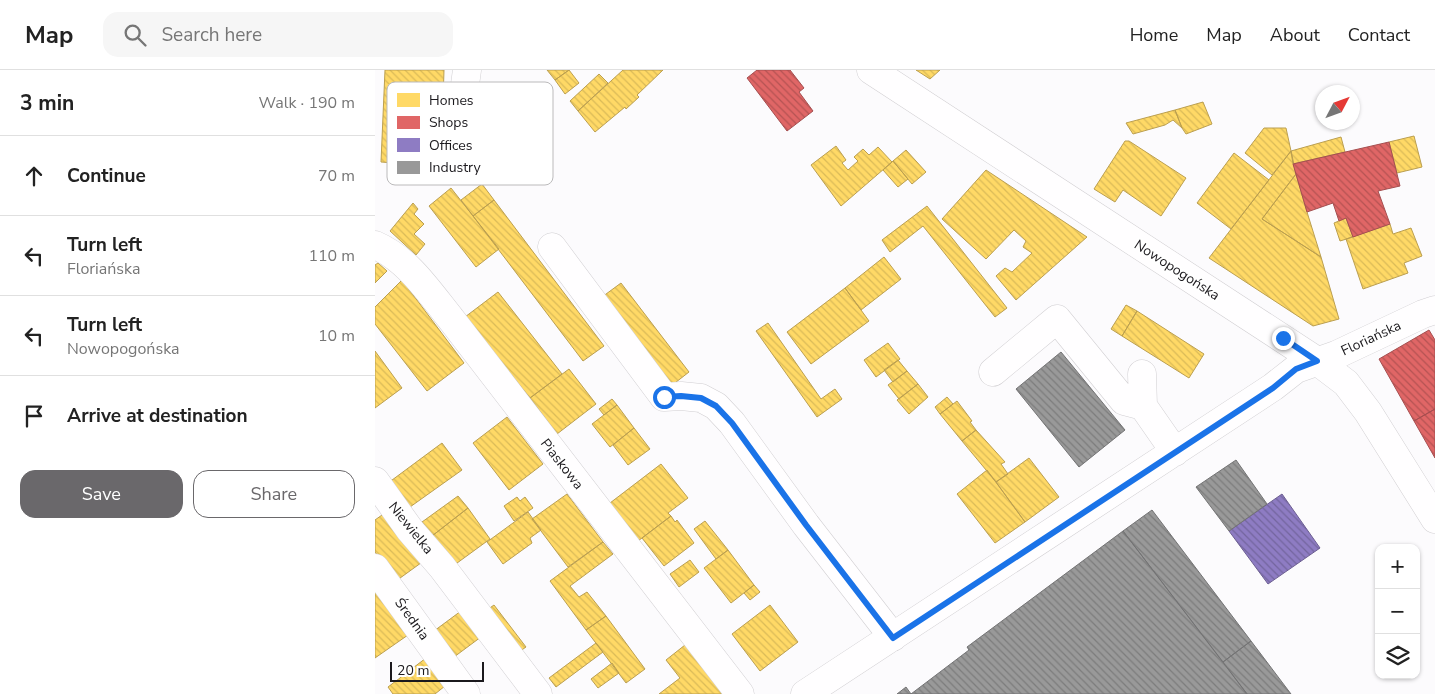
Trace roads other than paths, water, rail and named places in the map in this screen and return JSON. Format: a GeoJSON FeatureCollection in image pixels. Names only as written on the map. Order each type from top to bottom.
{"type":"FeatureCollection","features":[{"type":"Feature","properties":{"kind":"street","name":"Nowopogońska"},"geometry":{"type":"LineString","coordinates":[[871,70],[1317,361],[1346,383],[1368,412],[1435,519]]}},
{"type":"Feature","properties":{"kind":"street","name":"Piaskowa"},"geometry":{"type":"LineString","coordinates":[[375,245],[389,250],[410,268],[740,694]]}},
{"type":"Feature","properties":{"kind":"street"},"geometry":{"type":"LineString","coordinates":[[552,248],[664,397],[701,398],[716,406],[732,423],[806,525],[893,638]]}},
{"type":"Feature","properties":{"kind":"street","name":"Floriańska"},"geometry":{"type":"LineString","coordinates":[[805,694],[1273,388],[1296,369],[1336,355],[1435,310]]}},
{"type":"Feature","properties":{"kind":"street"},"geometry":{"type":"LineString","coordinates":[[993,372],[1057,319],[1124,401],[1143,406]]}},
{"type":"Feature","properties":{"kind":"street"},"geometry":{"type":"LineString","coordinates":[[1143,374],[1143,406],[1175,452]]}},
{"type":"Feature","properties":{"kind":"street","name":"Niewielka"},"geometry":{"type":"LineString","coordinates":[[377,488],[442,567],[538,694]]}},
{"type":"Feature","properties":{"kind":"street","name":"Średnia"},"geometry":{"type":"LineString","coordinates":[[375,568],[466,694]]}}]}
